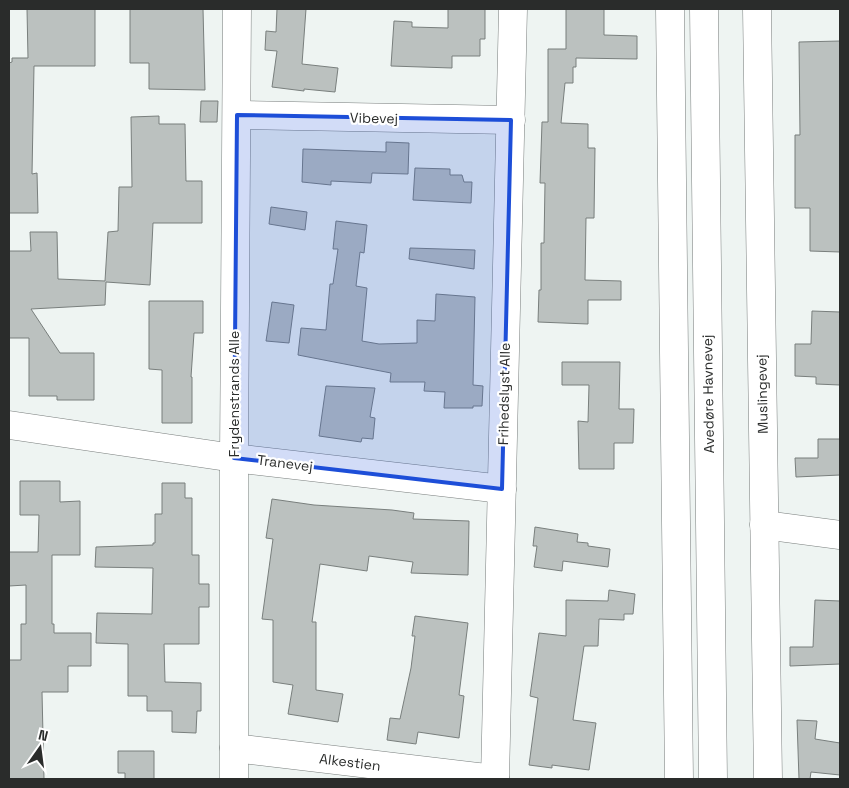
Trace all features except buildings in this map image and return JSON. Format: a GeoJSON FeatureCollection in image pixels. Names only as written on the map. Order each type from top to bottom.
{"type":"FeatureCollection","features":[{"type":"Feature","properties":{"kind":"street","name":"Frydenstrands Alle"},"geometry":{"type":"LineString","coordinates":[[234,779],[237,9]]}},
{"type":"Feature","properties":{"kind":"street","name":"Frihedslyst Alle"},"geometry":{"type":"LineString","coordinates":[[495,779],[513,9]]}},
{"type":"Feature","properties":{"kind":"street"},"geometry":{"type":"LineString","coordinates":[[670,9],[679,779]]}},
{"type":"Feature","properties":{"kind":"street","name":"Avedøre Havnevej"},"geometry":{"type":"LineString","coordinates":[[704,9],[713,779]]}},
{"type":"Feature","properties":{"kind":"street","name":"Muslingevej"},"geometry":{"type":"LineString","coordinates":[[758,9],[768,779]]}},
{"type":"Feature","properties":{"kind":"street","name":"Vibevej"},"geometry":{"type":"LineString","coordinates":[[237,115],[511,120]]}},
{"type":"Feature","properties":{"kind":"street","name":"Tranevej"},"geometry":{"type":"LineString","coordinates":[[9,425],[234,458],[502,489]]}},
{"type":"Feature","properties":{"kind":"street"},"geometry":{"type":"LineString","coordinates":[[764,525],[840,536]]}},
{"type":"Feature","properties":{"kind":"street","name":"Alkestien"},"geometry":{"type":"LineString","coordinates":[[234,748],[495,779]]}},
{"type":"Feature","properties":{"kind":"highlighted area"},"geometry":{"type":"Polygon","coordinates":[[[237,115],[511,120],[502,489],[234,458],[237,115]]]}}]}
